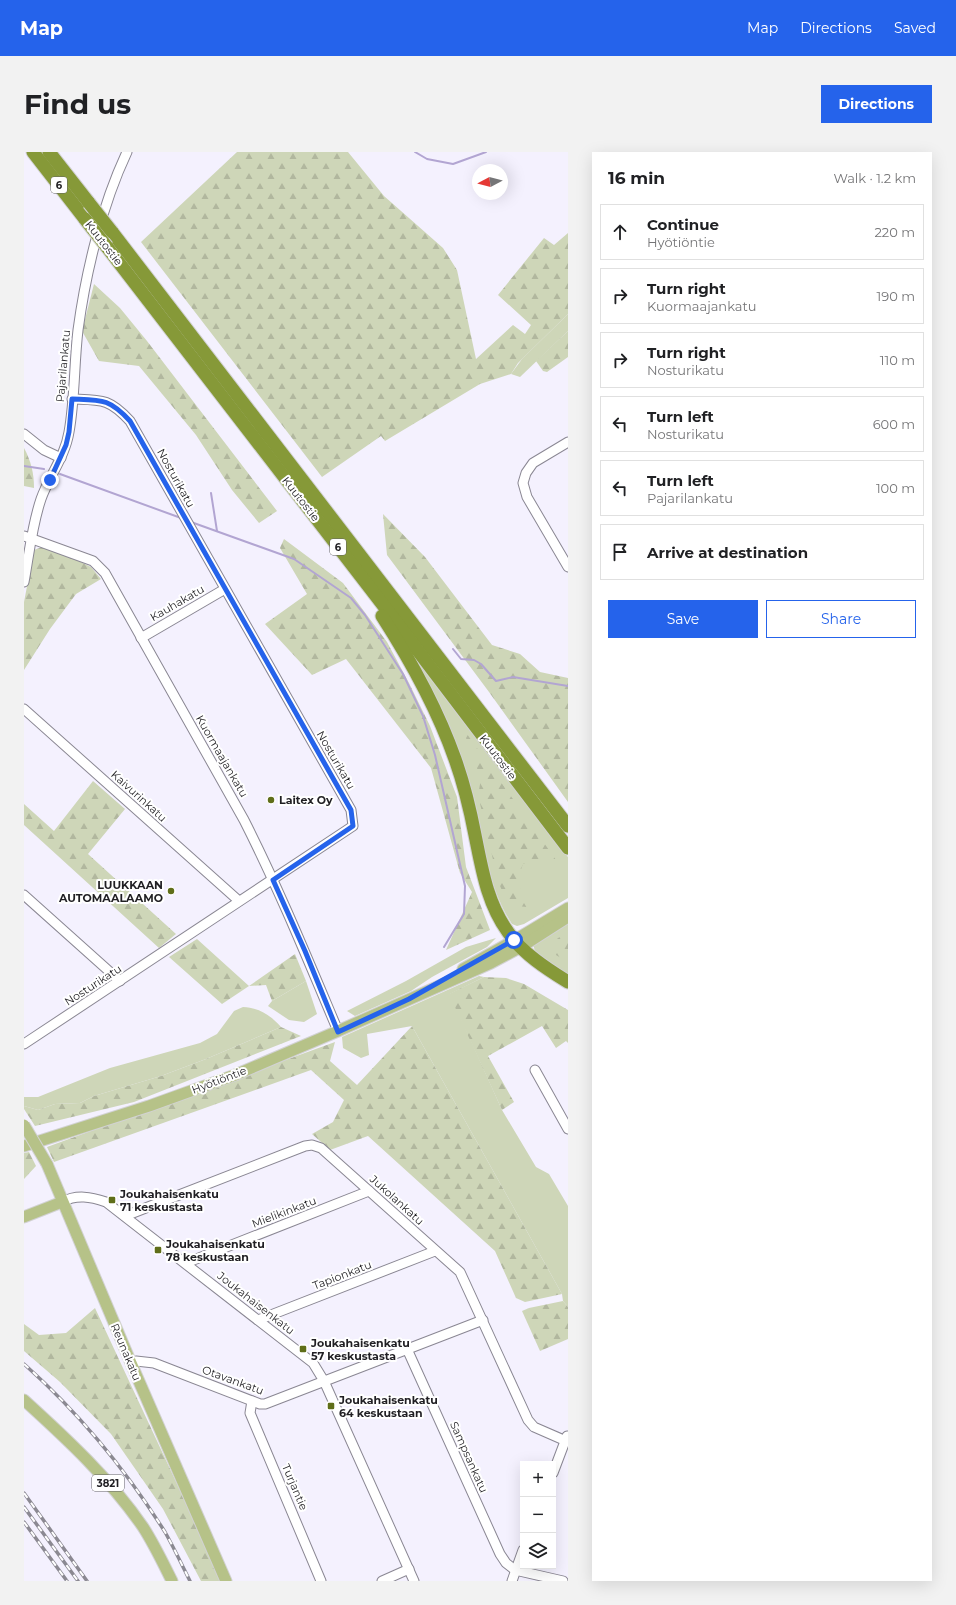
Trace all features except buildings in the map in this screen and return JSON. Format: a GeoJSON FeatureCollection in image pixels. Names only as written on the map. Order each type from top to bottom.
{"type":"FeatureCollection","features":[{"type":"Feature","properties":{"kind":"highway","name":"Kuutostie"},"geometry":{"type":"LineString","coordinates":[[33,152],[568,848]]}},
{"type":"Feature","properties":{"kind":"highway","name":"Kuutostie"},"geometry":{"type":"LineString","coordinates":[[49,152],[568,826]]}},
{"type":"Feature","properties":{"kind":"highway"},"geometry":{"type":"LineString","coordinates":[[282,474],[360,581],[427,692],[442,725],[458,767],[469,804],[484,880],[489,897],[508,932],[518,944],[540,963],[568,982]]}},
{"type":"Feature","properties":{"kind":"highway"},"geometry":{"type":"LineString","coordinates":[[451,673],[568,817]]}},
{"type":"Feature","properties":{"kind":"main road","name":"Hyötiöntie"},"geometry":{"type":"LineString","coordinates":[[518,944],[568,908]]}},
{"type":"Feature","properties":{"kind":"main road","name":"Hyötiöntie"},"geometry":{"type":"LineString","coordinates":[[24,1146],[149,1106],[235,1075],[338,1032],[409,999],[568,917]]}},
{"type":"Feature","properties":{"kind":"main road","name":"Reunakatu"},"geometry":{"type":"LineString","coordinates":[[24,1125],[47,1164],[131,1363],[226,1581]]}},
{"type":"Feature","properties":{"kind":"main road"},"geometry":{"type":"LineString","coordinates":[[24,1217],[62,1202]]}},
{"type":"Feature","properties":{"kind":"main road","name":"3821"},"geometry":{"type":"LineString","coordinates":[[24,1400],[68,1440],[105,1480],[143,1528],[172,1581]]}},
{"type":"Feature","properties":{"kind":"street","name":"Pajarilankatu"},"geometry":{"type":"LineString","coordinates":[[24,582],[28,537],[41,500],[61,458],[69,432],[78,330],[88,274],[103,217],[127,152]]}},
{"type":"Feature","properties":{"kind":"street","name":"Nosturikatu"},"geometry":{"type":"LineString","coordinates":[[24,1044],[353,826],[351,810],[130,421],[118,408],[99,400],[72,399]]}},
{"type":"Feature","properties":{"kind":"street"},"geometry":{"type":"LineString","coordinates":[[24,434],[44,450],[61,458]]}},
{"type":"Feature","properties":{"kind":"street"},"geometry":{"type":"LineString","coordinates":[[568,442],[533,463],[526,473],[523,483],[527,497],[568,567]]}},
{"type":"Feature","properties":{"kind":"street","name":"Kuormaajankatu"},"geometry":{"type":"LineString","coordinates":[[28,537],[93,561],[105,573],[244,820],[305,951],[338,1032]]}},
{"type":"Feature","properties":{"kind":"street","name":"Kauhakatu"},"geometry":{"type":"LineString","coordinates":[[141,638],[225,589]]}},
{"type":"Feature","properties":{"kind":"street","name":"Kaivurinkatu"},"geometry":{"type":"LineString","coordinates":[[24,708],[238,901]]}},
{"type":"Feature","properties":{"kind":"street"},"geometry":{"type":"LineString","coordinates":[[24,895],[120,981]]}},
{"type":"Feature","properties":{"kind":"street"},"geometry":{"type":"LineString","coordinates":[[535,1070],[568,1129]]}},
{"type":"Feature","properties":{"kind":"street","name":"Jukolankatu"},"geometry":{"type":"LineString","coordinates":[[125,1216],[305,1146],[312,1145],[321,1148],[435,1252],[460,1272],[528,1420],[534,1427],[567,1438]]}},
{"type":"Feature","properties":{"kind":"street","name":"Mielikinkatu"},"geometry":{"type":"LineString","coordinates":[[186,1263],[369,1192]]}},
{"type":"Feature","properties":{"kind":"street","name":"Joukahaisenkatu"},"geometry":{"type":"LineString","coordinates":[[62,1202],[74,1197],[94,1198],[106,1202],[313,1363],[324,1381],[414,1581]]}},
{"type":"Feature","properties":{"kind":"street","name":"Tapionkatu"},"geometry":{"type":"LineString","coordinates":[[258,1320],[435,1252]]}},
{"type":"Feature","properties":{"kind":"street","name":"Otavankatu"},"geometry":{"type":"LineString","coordinates":[[131,1363],[136,1361],[154,1363],[260,1404],[265,1404],[482,1320]]}},
{"type":"Feature","properties":{"kind":"street","name":"Sampsankatu"},"geometry":{"type":"LineString","coordinates":[[407,1349],[500,1554],[506,1563],[515,1570]]}},
{"type":"Feature","properties":{"kind":"street","name":"Turjantie"},"geometry":{"type":"LineString","coordinates":[[252,1401],[250,1413],[321,1581]]}},
{"type":"Feature","properties":{"kind":"street"},"geometry":{"type":"LineString","coordinates":[[556,1466],[567,1438]]}},
{"type":"Feature","properties":{"kind":"street"},"geometry":{"type":"LineString","coordinates":[[512,1581],[520,1558]]}},
{"type":"Feature","properties":{"kind":"street"},"geometry":{"type":"LineString","coordinates":[[382,1581],[409,1569]]}},
{"type":"Feature","properties":{"kind":"street"},"geometry":{"type":"LineString","coordinates":[[515,1570],[563,1581]]}},
{"type":"Feature","properties":{"kind":"green space"},"geometry":{"type":"Polygon","coordinates":[[[237,152],[348,152],[384,196],[443,248],[457,270],[476,359],[513,325],[525,334],[531,325],[498,295],[544,238],[554,245],[568,233],[568,314],[518,363],[511,374],[480,384],[385,441],[381,436],[322,477],[141,242],[237,152]]]}},
{"type":"Feature","properties":{"kind":"green space"},"geometry":{"type":"Polygon","coordinates":[[[94,284],[120,308],[147,341],[277,511],[259,523],[232,490],[196,435],[139,366],[99,361],[82,331],[94,284]]]}},
{"type":"Feature","properties":{"kind":"green space"},"geometry":{"type":"Polygon","coordinates":[[[568,314],[568,331],[520,377],[511,374],[522,359],[568,314]]]}},
{"type":"Feature","properties":{"kind":"green space"},"geometry":{"type":"Polygon","coordinates":[[[568,331],[568,357],[547,372],[543,371],[536,361],[568,331]]]}},
{"type":"Feature","properties":{"kind":"green space"},"geometry":{"type":"Polygon","coordinates":[[[24,448],[32,467],[34,488],[24,486],[24,448]]]}},
{"type":"Feature","properties":{"kind":"green space"},"geometry":{"type":"Polygon","coordinates":[[[383,514],[425,557],[492,645],[520,654],[540,672],[568,678],[568,802],[489,692],[387,555],[383,514]]]}},
{"type":"Feature","properties":{"kind":"green space"},"geometry":{"type":"Polygon","coordinates":[[[284,539],[343,583],[387,642],[409,683],[430,726],[457,797],[466,867],[490,930],[446,950],[472,892],[460,873],[431,768],[346,659],[312,675],[265,624],[307,594],[280,548],[284,539]]]}},
{"type":"Feature","properties":{"kind":"green space"},"geometry":{"type":"Polygon","coordinates":[[[42,547],[54,549],[91,567],[101,579],[76,594],[50,629],[24,670],[24,602],[34,550],[42,547]]]}},
{"type":"Feature","properties":{"kind":"green space"},"geometry":{"type":"Polygon","coordinates":[[[406,644],[568,857],[568,898],[524,924],[517,926],[512,924],[496,892],[491,877],[477,811],[467,774],[452,736],[406,644]]]}},
{"type":"Feature","properties":{"kind":"green space"},"geometry":{"type":"Polygon","coordinates":[[[462,727],[556,860],[523,864],[517,880],[527,907],[508,905],[498,881],[478,795],[481,779],[462,727]]]}},
{"type":"Feature","properties":{"kind":"green space"},"geometry":{"type":"Polygon","coordinates":[[[93,781],[125,809],[88,854],[176,934],[159,948],[24,825],[24,804],[54,831],[93,781]]]}},
{"type":"Feature","properties":{"kind":"green space"},"geometry":{"type":"Polygon","coordinates":[[[568,922],[568,977],[541,959],[534,949],[533,943],[568,922]]]}},
{"type":"Feature","properties":{"kind":"green space"},"geometry":{"type":"Polygon","coordinates":[[[561,936],[568,937],[568,962],[556,955],[550,944],[561,936]]]}},
{"type":"Feature","properties":{"kind":"green space"},"geometry":{"type":"Polygon","coordinates":[[[496,938],[487,947],[432,977],[411,991],[355,1016],[347,1011],[406,981],[466,947],[496,938]]]}},
{"type":"Feature","properties":{"kind":"green space"},"geometry":{"type":"Polygon","coordinates":[[[197,939],[249,986],[222,1004],[169,957],[197,939]]]}},
{"type":"Feature","properties":{"kind":"green space"},"geometry":{"type":"Polygon","coordinates":[[[295,954],[306,981],[272,1001],[266,985],[249,986],[295,954]]]}},
{"type":"Feature","properties":{"kind":"green space"},"geometry":{"type":"Polygon","coordinates":[[[479,976],[484,977],[450,994],[502,1110],[536,1167],[549,1174],[568,1206],[568,1307],[563,1301],[562,1294],[412,1026],[367,1034],[369,1055],[361,1058],[343,1048],[342,1037],[479,976]]]}},
{"type":"Feature","properties":{"kind":"green space"},"geometry":{"type":"Polygon","coordinates":[[[484,977],[506,978],[524,984],[568,1010],[568,1043],[566,1041],[556,1048],[542,1026],[488,1056],[514,1102],[502,1110],[449,994],[484,977]]]}},
{"type":"Feature","properties":{"kind":"green space"},"geometry":{"type":"Polygon","coordinates":[[[306,981],[317,1014],[304,1022],[289,1020],[268,1006],[272,1001],[306,981]]]}},
{"type":"Feature","properties":{"kind":"green space"},"geometry":{"type":"Polygon","coordinates":[[[243,1007],[255,1009],[264,1013],[281,1027],[206,1059],[161,1076],[94,1096],[80,1103],[55,1104],[38,1110],[24,1106],[24,1097],[38,1097],[110,1068],[200,1043],[217,1034],[234,1011],[243,1007]]]}},
{"type":"Feature","properties":{"kind":"green space"},"geometry":{"type":"Polygon","coordinates":[[[412,1026],[562,1294],[525,1302],[516,1298],[495,1251],[368,1136],[330,1150],[312,1134],[333,1122],[344,1100],[311,1070],[54,1162],[47,1147],[335,1042],[330,1061],[357,1085],[412,1026]]]}},
{"type":"Feature","properties":{"kind":"green space"},"geometry":{"type":"Polygon","coordinates":[[[281,1027],[301,1036],[134,1102],[35,1126],[24,1109],[24,1106],[38,1110],[55,1104],[80,1103],[94,1096],[161,1076],[206,1059],[281,1027]]]}},
{"type":"Feature","properties":{"kind":"green space"},"geometry":{"type":"Polygon","coordinates":[[[29,1152],[36,1166],[24,1179],[24,1153],[29,1152]]]}},
{"type":"Feature","properties":{"kind":"green space"},"geometry":{"type":"Polygon","coordinates":[[[563,1301],[568,1307],[568,1339],[540,1351],[522,1311],[529,1308],[563,1301]]]}},
{"type":"Feature","properties":{"kind":"green space"},"geometry":{"type":"Polygon","coordinates":[[[95,1308],[185,1501],[220,1581],[201,1581],[163,1509],[111,1434],[60,1382],[24,1351],[24,1324],[39,1335],[66,1333],[95,1308]]]}},
{"type":"Feature","properties":{"kind":"waterway"},"geometry":{"type":"LineString","coordinates":[[415,152],[427,159],[453,164],[486,152]]}},
{"type":"Feature","properties":{"kind":"waterway"},"geometry":{"type":"LineString","coordinates":[[24,466],[44,469]]}},
{"type":"Feature","properties":{"kind":"waterway"},"geometry":{"type":"LineString","coordinates":[[60,474],[181,518]]}},
{"type":"Feature","properties":{"kind":"waterway"},"geometry":{"type":"LineString","coordinates":[[211,493],[217,531]]}},
{"type":"Feature","properties":{"kind":"waterway"},"geometry":{"type":"LineString","coordinates":[[191,522],[294,559],[351,598],[365,615],[403,674],[423,716],[435,755],[465,886],[464,914],[444,947]]}},
{"type":"Feature","properties":{"kind":"waterway"},"geometry":{"type":"LineString","coordinates":[[453,649],[461,659],[474,660],[481,664],[496,681],[513,677],[568,686]]}},
{"type":"Feature","properties":{"kind":"railway"},"geometry":{"type":"LineString","coordinates":[[24,1364],[64,1402],[118,1465],[165,1532],[190,1581]]}},
{"type":"Feature","properties":{"kind":"railway"},"geometry":{"type":"LineString","coordinates":[[24,1493],[87,1581]]}},
{"type":"Feature","properties":{"kind":"railway"},"geometry":{"type":"LineString","coordinates":[[24,1507],[78,1581]]}},
{"type":"Feature","properties":{"kind":"railway"},"geometry":{"type":"LineString","coordinates":[[24,1522],[67,1581]]}},
{"type":"Feature","properties":{"kind":"place","name":"Laitex Oy"},"geometry":{"type":"Point","coordinates":[271,800]}},
{"type":"Feature","properties":{"kind":"place","name":"LUUKKAAN AUTOMAALAAMO"},"geometry":{"type":"Point","coordinates":[171,891]}},
{"type":"Feature","properties":{"kind":"place","name":"Joukahaisenkatu 71 keskustasta"},"geometry":{"type":"Point","coordinates":[112,1200]}},
{"type":"Feature","properties":{"kind":"place","name":"Joukahaisenkatu 78 keskustaan"},"geometry":{"type":"Point","coordinates":[158,1250]}},
{"type":"Feature","properties":{"kind":"place","name":"Joukahaisenkatu 57 keskustasta"},"geometry":{"type":"Point","coordinates":[303,1349]}},
{"type":"Feature","properties":{"kind":"place","name":"Joukahaisenkatu 64 keskustaan"},"geometry":{"type":"Point","coordinates":[331,1406]}},
{"type":"Feature","properties":{"kind":"route"},"geometry":{"type":"LineString","coordinates":[[50,480],[66,445],[69,432],[72,399],[99,400],[118,408],[130,421],[351,810],[353,826],[273,880],[305,951],[338,1032],[409,999],[514,940]]}}]}
